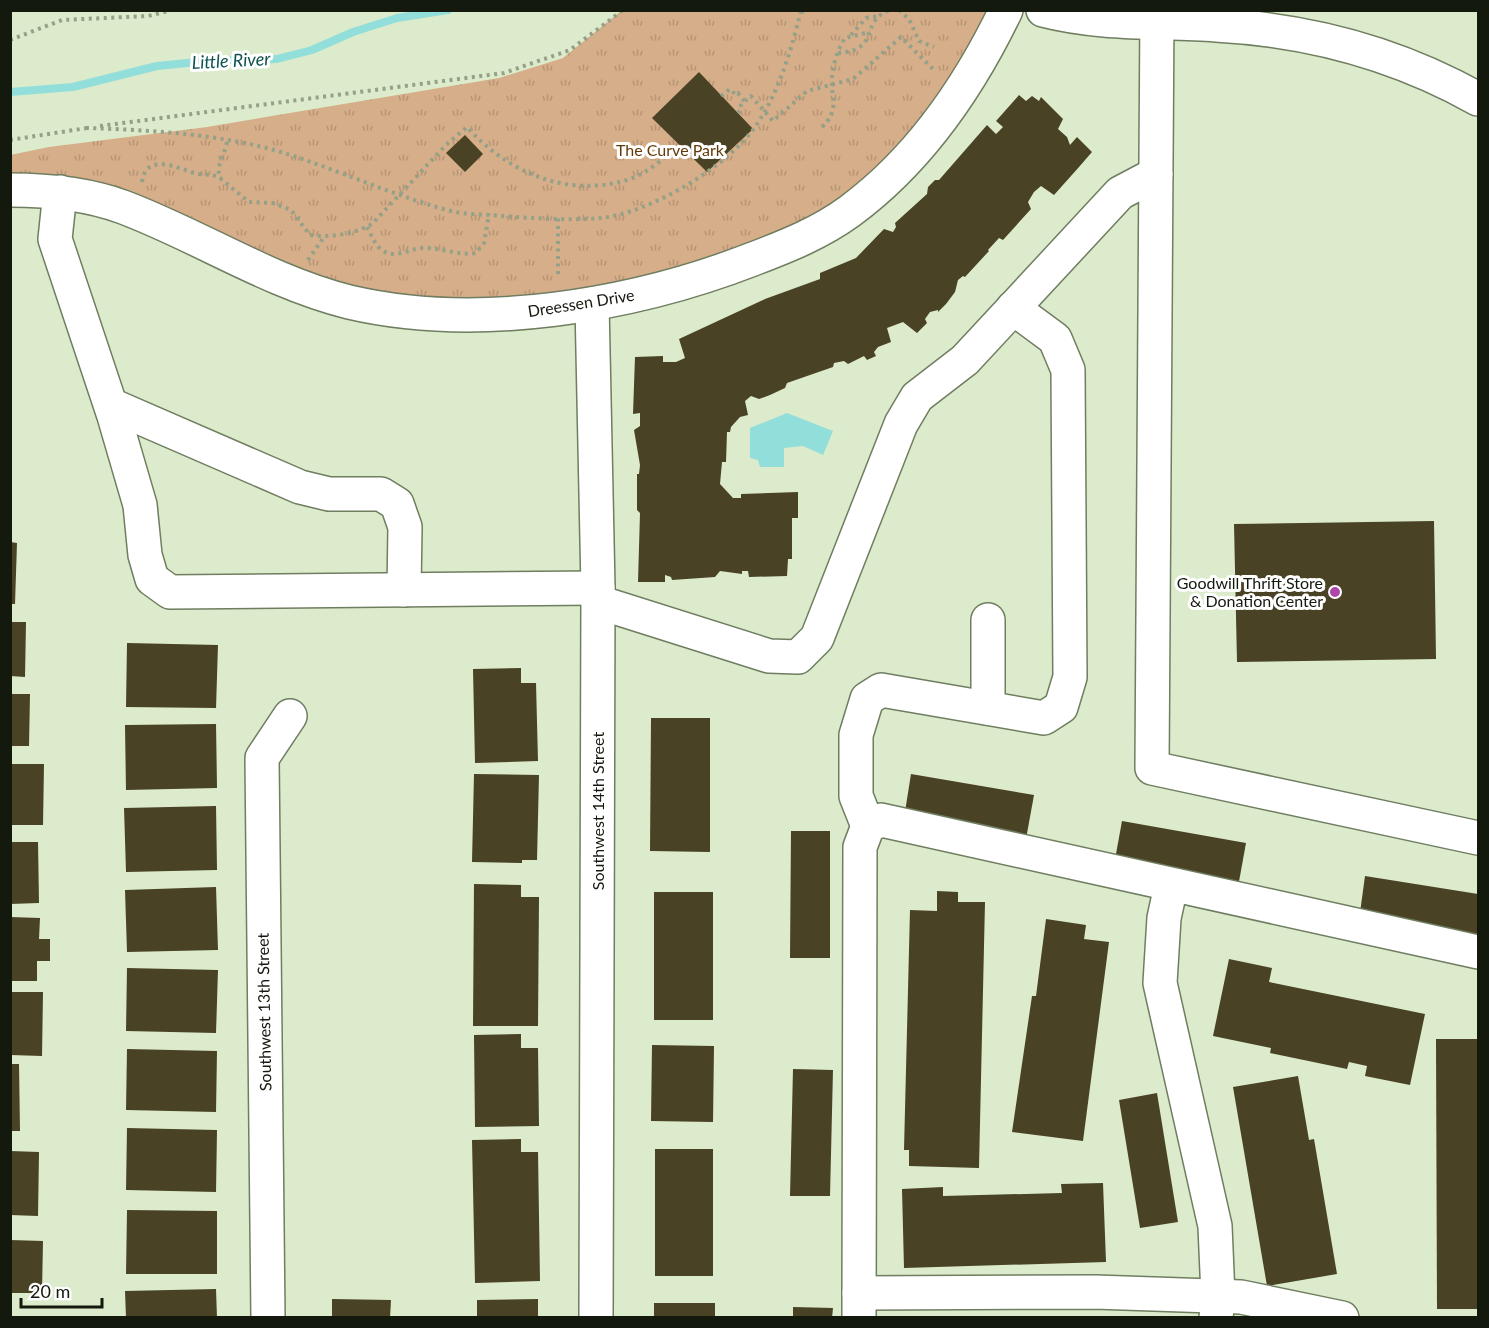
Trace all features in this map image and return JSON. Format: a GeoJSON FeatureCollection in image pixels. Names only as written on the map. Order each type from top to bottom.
{"type":"FeatureCollection","features":[{"type":"Feature","properties":{"kind":"street","name":"Dreessen Drive"},"geometry":{"type":"LineString","coordinates":[[10,190],[60,192],[120,206],[287,283],[349,302],[402,312],[512,314],[592,304],[662,289],[725,270],[805,239],[850,211],[924,143],[985,53],[1006,10]]}},
{"type":"Feature","properties":{"kind":"street"},"geometry":{"type":"LineString","coordinates":[[1043,10],[1071,18],[1157,18],[1279,30],[1360,48],[1434,74],[1479,99]]}},
{"type":"Feature","properties":{"kind":"street"},"geometry":{"type":"LineString","coordinates":[[1157,18],[1152,768],[1479,838]]}},
{"type":"Feature","properties":{"kind":"street"},"geometry":{"type":"LineString","coordinates":[[60,192],[55,239],[111,405],[140,505],[145,555],[152,579],[170,592],[404,590],[598,596],[770,656],[798,657],[817,638],[901,424],[917,397],[965,360],[1120,193],[1156,174]]}},
{"type":"Feature","properties":{"kind":"street","name":"Southwest 14th Street"},"geometry":{"type":"LineString","coordinates":[[592,304],[598,596],[596,1317]]}},
{"type":"Feature","properties":{"kind":"street"},"geometry":{"type":"LineString","coordinates":[[868,826],[856,796],[856,735],[867,699],[881,690],[1044,718],[1061,706],[1070,677],[1068,370],[1055,339],[1013,308]]}},
{"type":"Feature","properties":{"kind":"street"},"geometry":{"type":"LineString","coordinates":[[111,405],[300,487],[328,494],[381,494],[397,504],[405,527],[404,590]]}},
{"type":"Feature","properties":{"kind":"street"},"geometry":{"type":"LineString","coordinates":[[988,620],[988,708]]}},
{"type":"Feature","properties":{"kind":"street","name":"Southwest 13th Street"},"geometry":{"type":"LineString","coordinates":[[268,1317],[262,758],[290,716]]}},
{"type":"Feature","properties":{"kind":"street"},"geometry":{"type":"LineString","coordinates":[[1342,1317],[1241,1297],[1217,1307],[1095,1292],[859,1305],[860,847],[868,826],[880,820],[1171,886],[1479,952]]}},
{"type":"Feature","properties":{"kind":"street"},"geometry":{"type":"LineString","coordinates":[[1171,886],[1164,918],[1160,983],[1215,1226],[1217,1307]]}},
{"type":"Feature","properties":{"kind":"path"},"geometry":{"type":"LineString","coordinates":[[10,40],[62,20],[148,16],[172,10]]}},
{"type":"Feature","properties":{"kind":"path"},"geometry":{"type":"LineString","coordinates":[[10,140],[504,73],[570,50],[623,10]]}},
{"type":"Feature","properties":{"kind":"path"},"geometry":{"type":"LineString","coordinates":[[86,128],[144,130],[283,153],[397,195],[454,212],[602,218],[646,205],[707,174],[757,124],[791,53],[801,11],[809,10]]}},
{"type":"Feature","properties":{"kind":"path"},"geometry":{"type":"LineString","coordinates":[[851,36],[866,18],[879,16],[890,10]]}},
{"type":"Feature","properties":{"kind":"path"},"geometry":{"type":"LineString","coordinates":[[899,10],[909,19],[919,41],[934,47]]}},
{"type":"Feature","properties":{"kind":"path"},"geometry":{"type":"LineString","coordinates":[[838,53],[856,52],[863,46],[879,16]]}},
{"type":"Feature","properties":{"kind":"path"},"geometry":{"type":"LineString","coordinates":[[822,128],[835,103],[833,84],[838,53],[845,38],[870,32]]}},
{"type":"Feature","properties":{"kind":"path"},"geometry":{"type":"LineString","coordinates":[[738,113],[751,96],[773,121],[807,91],[853,79],[901,37],[934,70]]}},
{"type":"Feature","properties":{"kind":"path"},"geometry":{"type":"LineString","coordinates":[[721,96],[730,89],[738,93],[745,102]]}},
{"type":"Feature","properties":{"kind":"path"},"geometry":{"type":"LineString","coordinates":[[227,142],[225,153],[219,164],[218,174],[221,178],[249,201],[282,204],[291,210],[310,235],[324,237],[359,231],[367,227],[446,145],[467,128],[485,147],[522,172],[558,183],[596,185],[631,178],[680,145]]}},
{"type":"Feature","properties":{"kind":"path"},"geometry":{"type":"LineString","coordinates":[[142,188],[144,174],[152,166],[165,164],[221,178]]}},
{"type":"Feature","properties":{"kind":"path"},"geometry":{"type":"LineString","coordinates":[[367,227],[381,250],[393,254],[422,248],[444,250],[460,255],[476,253],[484,243],[489,214]]}},
{"type":"Feature","properties":{"kind":"path"},"geometry":{"type":"LineString","coordinates":[[558,218],[558,274]]}},
{"type":"Feature","properties":{"kind":"path"},"geometry":{"type":"LineString","coordinates":[[306,263],[324,237]]}},
{"type":"Feature","properties":{"kind":"green space","name":"The Curve Park"},"geometry":{"type":"Polygon","coordinates":[[[621,11],[987,11],[925,156],[698,286],[402,311],[146,224],[43,204],[11,206],[10,155],[49,147],[207,127],[499,78],[563,58],[621,11]]]}},
{"type":"Feature","properties":{"kind":"water"},"geometry":{"type":"Polygon","coordinates":[[[787,413],[833,431],[823,455],[803,446],[784,448],[784,467],[760,467],[758,460],[750,458],[750,428],[787,413]]]}},
{"type":"Feature","properties":{"kind":"building"},"geometry":{"type":"Polygon","coordinates":[[[699,72],[753,129],[707,172],[652,118],[699,72]]]}},
{"type":"Feature","properties":{"kind":"building"},"geometry":{"type":"Polygon","coordinates":[[[1019,95],[1026,101],[1032,96],[1039,101],[1041,97],[1063,119],[1058,129],[1067,137],[1070,145],[1077,137],[1092,152],[1054,195],[1041,186],[1034,192],[1028,202],[1031,209],[1003,240],[999,238],[965,277],[958,280],[955,292],[946,304],[938,312],[938,310],[930,312],[925,319],[927,323],[917,333],[903,322],[887,328],[891,342],[878,347],[874,352],[876,356],[867,360],[864,356],[848,364],[844,361],[834,363],[833,367],[787,383],[785,388],[770,395],[759,399],[751,396],[745,401],[748,415],[740,417],[731,427],[730,432],[727,432],[726,462],[722,462],[720,484],[733,498],[741,498],[741,494],[798,492],[798,518],[792,518],[792,559],[788,559],[787,576],[749,577],[748,571],[742,571],[742,574],[720,571],[715,577],[672,580],[671,577],[665,575],[665,582],[638,582],[640,513],[637,510],[637,474],[639,474],[640,465],[634,430],[640,426],[640,413],[633,414],[635,357],[663,356],[663,362],[676,362],[685,358],[679,339],[765,299],[820,279],[820,273],[856,258],[884,229],[893,232],[896,227],[895,223],[927,194],[928,187],[935,180],[939,180],[987,125],[996,134],[1003,127],[996,121],[1019,95]]]}},
{"type":"Feature","properties":{"kind":"building"},"geometry":{"type":"Polygon","coordinates":[[[465,135],[483,154],[465,172],[446,153],[465,135]]]}},
{"type":"Feature","properties":{"kind":"building","name":"Goodwill Thrift Store & Donation Center"},"geometry":{"type":"Polygon","coordinates":[[[1434,521],[1436,659],[1237,662],[1234,524],[1434,521]]]}},
{"type":"Feature","properties":{"kind":"building"},"geometry":{"type":"Polygon","coordinates":[[[10,542],[17,543],[15,604],[10,604],[10,542]]]}},
{"type":"Feature","properties":{"kind":"building"},"geometry":{"type":"Polygon","coordinates":[[[10,622],[26,622],[25,677],[10,676],[10,622]]]}},
{"type":"Feature","properties":{"kind":"building"},"geometry":{"type":"Polygon","coordinates":[[[127,643],[218,645],[216,708],[126,707],[127,643]]]}},
{"type":"Feature","properties":{"kind":"building"},"geometry":{"type":"Polygon","coordinates":[[[521,668],[521,683],[536,683],[538,761],[475,763],[473,669],[521,668]]]}},
{"type":"Feature","properties":{"kind":"building"},"geometry":{"type":"Polygon","coordinates":[[[10,694],[30,694],[29,746],[10,746],[10,694]]]}},
{"type":"Feature","properties":{"kind":"building"},"geometry":{"type":"Polygon","coordinates":[[[651,718],[710,718],[710,852],[650,851],[651,718]]]}},
{"type":"Feature","properties":{"kind":"building"},"geometry":{"type":"Polygon","coordinates":[[[216,724],[217,788],[126,790],[125,725],[216,724]]]}},
{"type":"Feature","properties":{"kind":"building"},"geometry":{"type":"Polygon","coordinates":[[[10,764],[44,764],[43,825],[10,825],[10,764]]]}},
{"type":"Feature","properties":{"kind":"building"},"geometry":{"type":"Polygon","coordinates":[[[474,774],[539,775],[537,860],[522,860],[522,863],[472,862],[474,774]]]}},
{"type":"Feature","properties":{"kind":"building"},"geometry":{"type":"Polygon","coordinates":[[[911,774],[1034,795],[1026,839],[904,818],[911,774]]]}},
{"type":"Feature","properties":{"kind":"building"},"geometry":{"type":"Polygon","coordinates":[[[216,806],[217,870],[126,872],[124,808],[216,806]]]}},
{"type":"Feature","properties":{"kind":"building"},"geometry":{"type":"Polygon","coordinates":[[[1122,821],[1246,843],[1238,887],[1114,865],[1122,821]]]}},
{"type":"Feature","properties":{"kind":"building"},"geometry":{"type":"Polygon","coordinates":[[[791,831],[830,831],[830,958],[790,958],[791,831]]]}},
{"type":"Feature","properties":{"kind":"building"},"geometry":{"type":"Polygon","coordinates":[[[10,842],[38,842],[39,903],[10,904],[10,842]]]}},
{"type":"Feature","properties":{"kind":"building"},"geometry":{"type":"Polygon","coordinates":[[[1365,876],[1478,894],[1478,939],[1359,920],[1365,876]]]}},
{"type":"Feature","properties":{"kind":"building"},"geometry":{"type":"Polygon","coordinates":[[[474,884],[521,885],[521,897],[539,897],[538,1026],[473,1026],[474,884]]]}},
{"type":"Feature","properties":{"kind":"building"},"geometry":{"type":"Polygon","coordinates":[[[216,887],[218,950],[127,952],[125,890],[216,887]]]}},
{"type":"Feature","properties":{"kind":"building"},"geometry":{"type":"Polygon","coordinates":[[[937,891],[958,892],[958,902],[985,902],[979,1168],[909,1166],[909,1150],[904,1150],[910,910],[937,911],[937,891]]]}},
{"type":"Feature","properties":{"kind":"building"},"geometry":{"type":"Polygon","coordinates":[[[654,892],[713,892],[713,1020],[654,1020],[654,892]]]}},
{"type":"Feature","properties":{"kind":"building"},"geometry":{"type":"Polygon","coordinates":[[[10,917],[40,918],[39,939],[50,939],[50,961],[37,961],[37,981],[10,981],[10,917]]]}},
{"type":"Feature","properties":{"kind":"building"},"geometry":{"type":"Polygon","coordinates":[[[1046,919],[1086,925],[1084,939],[1109,942],[1083,1141],[1012,1132],[1032,996],[1036,996],[1046,919]]]}},
{"type":"Feature","properties":{"kind":"building"},"geometry":{"type":"Polygon","coordinates":[[[1229,959],[1272,968],[1269,982],[1425,1014],[1410,1085],[1365,1076],[1367,1066],[1349,1062],[1347,1069],[1270,1053],[1271,1048],[1213,1036],[1229,959]]]}},
{"type":"Feature","properties":{"kind":"building"},"geometry":{"type":"Polygon","coordinates":[[[127,968],[218,970],[216,1033],[126,1031],[127,968]]]}},
{"type":"Feature","properties":{"kind":"building"},"geometry":{"type":"Polygon","coordinates":[[[10,992],[43,992],[42,1056],[10,1055],[10,992]]]}},
{"type":"Feature","properties":{"kind":"building"},"geometry":{"type":"Polygon","coordinates":[[[521,1034],[521,1048],[538,1048],[539,1126],[475,1127],[474,1035],[521,1034]]]}},
{"type":"Feature","properties":{"kind":"building"},"geometry":{"type":"Polygon","coordinates":[[[1436,1039],[1478,1039],[1478,1309],[1437,1309],[1436,1039]]]}},
{"type":"Feature","properties":{"kind":"building"},"geometry":{"type":"Polygon","coordinates":[[[652,1045],[714,1046],[713,1122],[651,1121],[652,1045]]]}},
{"type":"Feature","properties":{"kind":"building"},"geometry":{"type":"Polygon","coordinates":[[[127,1049],[217,1051],[216,1112],[126,1110],[127,1049]]]}},
{"type":"Feature","properties":{"kind":"building"},"geometry":{"type":"Polygon","coordinates":[[[10,1064],[19,1064],[20,1131],[10,1131],[10,1064]]]}},
{"type":"Feature","properties":{"kind":"building"},"geometry":{"type":"Polygon","coordinates":[[[793,1069],[833,1070],[830,1196],[790,1196],[793,1069]]]}},
{"type":"Feature","properties":{"kind":"building"},"geometry":{"type":"Polygon","coordinates":[[[1298,1076],[1309,1140],[1314,1139],[1337,1274],[1267,1286],[1233,1087],[1298,1076]]]}},
{"type":"Feature","properties":{"kind":"building"},"geometry":{"type":"Polygon","coordinates":[[[1157,1093],[1178,1222],[1140,1228],[1119,1100],[1157,1093]]]}},
{"type":"Feature","properties":{"kind":"building"},"geometry":{"type":"Polygon","coordinates":[[[127,1128],[217,1130],[216,1192],[126,1190],[127,1128]]]}},
{"type":"Feature","properties":{"kind":"building"},"geometry":{"type":"Polygon","coordinates":[[[521,1139],[521,1152],[538,1152],[540,1281],[475,1283],[472,1140],[521,1139]]]}},
{"type":"Feature","properties":{"kind":"building"},"geometry":{"type":"Polygon","coordinates":[[[655,1149],[713,1149],[713,1276],[655,1276],[655,1149]]]}},
{"type":"Feature","properties":{"kind":"building"},"geometry":{"type":"Polygon","coordinates":[[[10,1151],[39,1152],[38,1216],[10,1215],[10,1151]]]}},
{"type":"Feature","properties":{"kind":"building"},"geometry":{"type":"Polygon","coordinates":[[[1103,1183],[1106,1262],[904,1268],[902,1189],[943,1187],[943,1196],[1062,1193],[1061,1184],[1103,1183]]]}},
{"type":"Feature","properties":{"kind":"building"},"geometry":{"type":"Polygon","coordinates":[[[127,1210],[217,1211],[217,1274],[126,1274],[127,1210]]]}},
{"type":"Feature","properties":{"kind":"building"},"geometry":{"type":"Polygon","coordinates":[[[10,1240],[43,1241],[42,1293],[10,1293],[10,1240]]]}},
{"type":"Feature","properties":{"kind":"building"},"geometry":{"type":"Polygon","coordinates":[[[216,1289],[217,1318],[126,1318],[125,1291],[216,1289]]]}},
{"type":"Feature","properties":{"kind":"building"},"geometry":{"type":"Polygon","coordinates":[[[332,1299],[391,1300],[390,1318],[332,1318],[332,1299]]]}},
{"type":"Feature","properties":{"kind":"building"},"geometry":{"type":"Polygon","coordinates":[[[538,1299],[538,1318],[477,1318],[477,1300],[538,1299]]]}},
{"type":"Feature","properties":{"kind":"building"},"geometry":{"type":"Polygon","coordinates":[[[654,1303],[715,1303],[715,1318],[654,1318],[654,1303]]]}},
{"type":"Feature","properties":{"kind":"building"},"geometry":{"type":"Polygon","coordinates":[[[793,1307],[833,1308],[832,1318],[793,1318],[793,1307]]]}},
{"type":"Feature","properties":{"kind":"waterway","name":"Little River"},"geometry":{"type":"LineString","coordinates":[[10,92],[73,87],[157,66],[208,61],[277,59],[312,50],[353,32],[397,18],[448,10]]}},
{"type":"Feature","properties":{"kind":"place","name":"Goodwill Thrift Store & Donation Center"},"geometry":{"type":"Point","coordinates":[1335,592]}}]}
